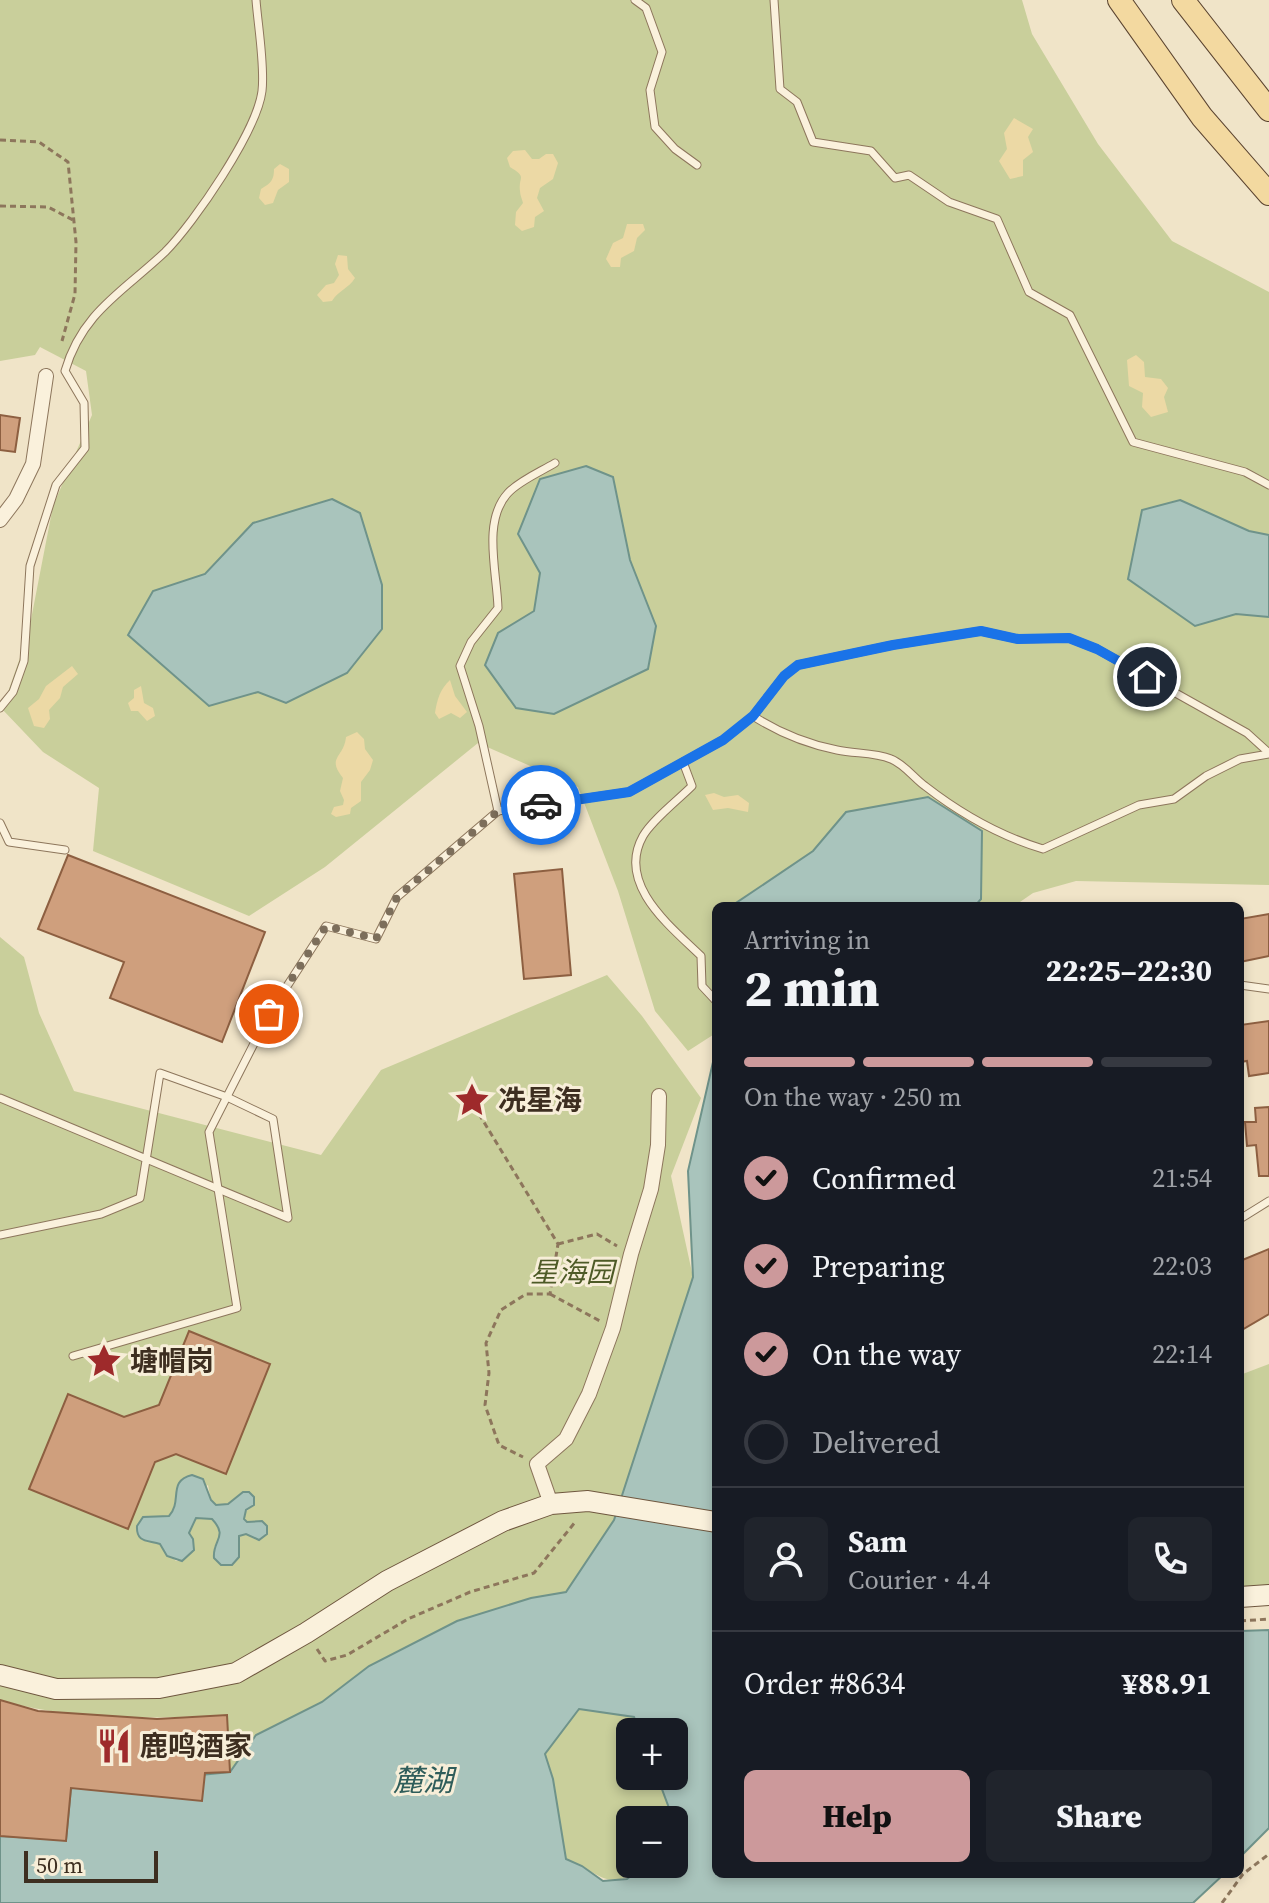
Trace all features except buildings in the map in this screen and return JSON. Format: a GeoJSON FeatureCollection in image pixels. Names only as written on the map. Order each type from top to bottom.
{"type":"FeatureCollection","features":[{"type":"Feature","properties":{"kind":"main road"},"geometry":{"type":"LineString","coordinates":[[1119,0],[1202,117],[1269,194]]}},
{"type":"Feature","properties":{"kind":"main road"},"geometry":{"type":"LineString","coordinates":[[1183,0],[1269,110]]}},
{"type":"Feature","properties":{"kind":"street"},"geometry":{"type":"LineString","coordinates":[[0,520],[16,499],[33,464],[46,376]]}},
{"type":"Feature","properties":{"kind":"street"},"geometry":{"type":"LineString","coordinates":[[551,1504],[537,1464],[566,1439],[589,1394],[613,1328],[651,1189],[658,1145],[659,1096]]}},
{"type":"Feature","properties":{"kind":"street"},"geometry":{"type":"LineString","coordinates":[[0,1675],[56,1689],[159,1688],[236,1673],[387,1581],[503,1521],[551,1504],[588,1501],[712,1521]]}},
{"type":"Feature","properties":{"kind":"street"},"geometry":{"type":"LineString","coordinates":[[1244,1597],[1269,1595]]}},
{"type":"Feature","properties":{"kind":"lane"},"geometry":{"type":"LineString","coordinates":[[0,708],[13,692],[24,661],[30,566],[56,485],[85,448],[84,403],[65,371],[72,347],[101,307],[167,250],[220,181],[256,115],[262,90],[256,0]]}},
{"type":"Feature","properties":{"kind":"lane"},"geometry":{"type":"LineString","coordinates":[[635,0],[646,8],[662,52],[650,90],[655,127],[675,149],[697,165]]}},
{"type":"Feature","properties":{"kind":"lane"},"geometry":{"type":"LineString","coordinates":[[774,0],[780,89],[797,102],[813,142],[871,151],[895,178],[909,175],[949,202],[997,219],[1029,292],[1070,315],[1133,442],[1245,472],[1269,485]]}},
{"type":"Feature","properties":{"kind":"lane"},"geometry":{"type":"LineString","coordinates":[[498,811],[479,726],[460,666],[471,642],[498,608],[492,539],[496,510],[509,491],[555,463]]}},
{"type":"Feature","properties":{"kind":"lane"},"geometry":{"type":"LineString","coordinates":[[73,1356],[237,1308],[209,1132],[269,1014],[326,926],[376,939],[397,897],[498,811],[629,792],[723,740],[753,716],[784,676],[798,665],[981,631],[1018,639],[1069,638],[1097,649],[1247,733],[1269,754]]}},
{"type":"Feature","properties":{"kind":"lane"},"geometry":{"type":"LineString","coordinates":[[753,716],[803,741],[839,751],[895,760],[925,786],[980,823],[1011,839],[1043,849],[1139,805],[1174,799],[1206,776],[1240,759],[1269,754]]}},
{"type":"Feature","properties":{"kind":"lane"},"geometry":{"type":"LineString","coordinates":[[683,762],[692,786],[644,835],[637,855],[636,878],[661,917],[701,956],[702,986],[712,997]]}},
{"type":"Feature","properties":{"kind":"lane"},"geometry":{"type":"LineString","coordinates":[[0,823],[9,842],[65,850]]}},
{"type":"Feature","properties":{"kind":"lane"},"geometry":{"type":"LineString","coordinates":[[1244,986],[1269,989]]}},
{"type":"Feature","properties":{"kind":"lane"},"geometry":{"type":"LineString","coordinates":[[0,1098],[146,1159],[288,1218],[273,1119],[227,1097],[160,1073],[146,1159],[140,1198],[101,1214],[0,1235]]}},
{"type":"Feature","properties":{"kind":"lane"},"geometry":{"type":"LineString","coordinates":[[1244,1217],[1269,1201]]}},
{"type":"Feature","properties":{"kind":"path"},"geometry":{"type":"LineString","coordinates":[[0,140],[39,142],[68,162],[76,242],[75,294],[62,341]]}},
{"type":"Feature","properties":{"kind":"path"},"geometry":{"type":"LineString","coordinates":[[0,206],[48,207],[73,220]]}},
{"type":"Feature","properties":{"kind":"path"},"geometry":{"type":"LineString","coordinates":[[479,1114],[558,1244],[550,1294]]}},
{"type":"Feature","properties":{"kind":"path"},"geometry":{"type":"LineString","coordinates":[[558,1244],[597,1234],[631,1254]]}},
{"type":"Feature","properties":{"kind":"path"},"geometry":{"type":"LineString","coordinates":[[537,1464],[499,1445],[485,1405],[489,1373],[486,1343],[501,1310],[526,1294],[550,1294],[613,1328]]}},
{"type":"Feature","properties":{"kind":"path"},"geometry":{"type":"LineString","coordinates":[[306,1633],[325,1661],[347,1655],[421,1614],[470,1592],[534,1573],[571,1529],[588,1501]]}},
{"type":"Feature","properties":{"kind":"path"},"geometry":{"type":"LineString","coordinates":[[1244,1621],[1269,1619]]}},
{"type":"Feature","properties":{"kind":"path"},"geometry":{"type":"LineString","coordinates":[[1244,1873],[1269,1854]]}},
{"type":"Feature","properties":{"kind":"path"},"geometry":{"type":"LineString","coordinates":[[1222,1903],[1240,1878]]}},
{"type":"Feature","properties":{"kind":"green space"},"geometry":{"type":"Polygon","coordinates":[[[0,0],[1022,0],[1032,34],[1098,144],[1172,241],[1269,292],[1269,885],[1076,881],[1033,893],[1020,902],[712,902],[712,1036],[688,1051],[655,1011],[618,891],[578,787],[478,743],[325,867],[249,916],[93,851],[99,788],[43,752],[2,709],[28,635],[53,506],[92,415],[86,371],[40,347],[35,355],[0,361],[0,0]]]}},
{"type":"Feature","properties":{"kind":"green space","name":"星海园"},"geometry":{"type":"Polygon","coordinates":[[[0,937],[24,957],[39,1013],[74,1091],[321,1155],[381,1070],[607,975],[642,1016],[701,1098],[671,1176],[693,1277],[614,1520],[566,1592],[531,1598],[457,1621],[369,1666],[322,1702],[256,1735],[230,1772],[226,1715],[141,1718],[84,1715],[0,1700],[0,937]],[[208,1485],[177,1504],[169,1516],[154,1516],[155,1542],[176,1561],[182,1561],[194,1550],[189,1533],[196,1518],[212,1519],[218,1526],[219,1536],[214,1548],[217,1562],[226,1566],[240,1552],[239,1536],[247,1534],[255,1539],[243,1514],[254,1505],[255,1499],[246,1492],[227,1504],[215,1505],[211,1501],[208,1485]]]}},
{"type":"Feature","properties":{"kind":"green space"},"geometry":{"type":"Polygon","coordinates":[[[1269,1364],[1269,1606],[1244,1606],[1244,1373],[1269,1364]]]}},
{"type":"Feature","properties":{"kind":"green space"},"geometry":{"type":"Polygon","coordinates":[[[579,1709],[634,1717],[616,1718],[616,1790],[662,1790],[668,1806],[616,1806],[616,1878],[622,1878],[606,1879],[566,1859],[553,1779],[544,1754],[579,1709]]]}},
{"type":"Feature","properties":{"kind":"sand"},"geometry":{"type":"Polygon","coordinates":[[[1014,118],[1033,129],[1028,137],[1033,152],[1023,160],[1023,176],[1010,179],[999,161],[1007,149],[1004,133],[1014,118]]]}},
{"type":"Feature","properties":{"kind":"sand"},"geometry":{"type":"Polygon","coordinates":[[[525,150],[532,159],[553,154],[558,163],[553,179],[540,188],[537,198],[544,211],[535,217],[534,227],[522,231],[515,225],[516,212],[523,203],[521,178],[510,167],[507,158],[513,151],[525,150]]]}},
{"type":"Feature","properties":{"kind":"sand"},"geometry":{"type":"Polygon","coordinates":[[[280,164],[289,169],[289,182],[278,190],[273,203],[265,205],[259,198],[261,189],[271,181],[274,169],[280,164]]]}},
{"type":"Feature","properties":{"kind":"sand"},"geometry":{"type":"Polygon","coordinates":[[[627,224],[643,224],[645,230],[637,238],[634,251],[621,258],[620,267],[611,267],[606,259],[613,243],[623,238],[627,224]]]}},
{"type":"Feature","properties":{"kind":"sand"},"geometry":{"type":"Polygon","coordinates":[[[338,255],[347,256],[348,269],[355,278],[332,301],[323,302],[317,295],[326,285],[334,283],[339,275],[335,264],[338,255]]]}},
{"type":"Feature","properties":{"kind":"sand"},"geometry":{"type":"Polygon","coordinates":[[[1136,355],[1144,362],[1145,377],[1161,379],[1168,388],[1164,397],[1168,412],[1151,417],[1142,407],[1143,393],[1129,386],[1127,360],[1136,355]]]}},
{"type":"Feature","properties":{"kind":"sand"},"geometry":{"type":"Polygon","coordinates":[[[72,666],[78,674],[63,687],[60,698],[49,710],[50,719],[44,728],[34,726],[28,708],[39,699],[46,686],[72,666]]]}},
{"type":"Feature","properties":{"kind":"sand"},"geometry":{"type":"Polygon","coordinates":[[[450,680],[455,696],[467,712],[460,718],[451,713],[439,719],[435,713],[438,699],[450,680]]]}},
{"type":"Feature","properties":{"kind":"sand"},"geometry":{"type":"Polygon","coordinates":[[[141,686],[144,703],[153,708],[155,716],[147,721],[138,711],[131,711],[128,703],[134,698],[134,690],[141,686]]]}},
{"type":"Feature","properties":{"kind":"sand"},"geometry":{"type":"Polygon","coordinates":[[[357,732],[364,739],[365,749],[373,760],[361,782],[361,801],[351,808],[350,814],[336,817],[331,814],[334,807],[343,805],[344,800],[340,791],[343,778],[336,761],[346,737],[357,732]]]}},
{"type":"Feature","properties":{"kind":"sand"},"geometry":{"type":"Polygon","coordinates":[[[714,793],[724,797],[738,795],[749,803],[748,812],[728,808],[713,810],[705,795],[714,793]]]}},
{"type":"Feature","properties":{"kind":"water"},"geometry":{"type":"Polygon","coordinates":[[[586,466],[613,477],[630,560],[656,626],[648,669],[554,714],[516,708],[485,665],[498,633],[534,611],[540,573],[518,534],[540,479],[586,466]]]}},
{"type":"Feature","properties":{"kind":"water"},"geometry":{"type":"Polygon","coordinates":[[[332,499],[360,513],[382,585],[382,629],[347,673],[286,703],[258,692],[209,706],[128,635],[153,591],[205,574],[253,523],[332,499]]]}},
{"type":"Feature","properties":{"kind":"water"},"geometry":{"type":"Polygon","coordinates":[[[1180,500],[1249,531],[1269,535],[1269,617],[1236,614],[1195,626],[1128,579],[1142,510],[1180,500]]]}},
{"type":"Feature","properties":{"kind":"water"},"geometry":{"type":"Polygon","coordinates":[[[928,797],[982,831],[981,899],[978,902],[737,902],[813,851],[846,812],[928,797]]]}},
{"type":"Feature","properties":{"kind":"water","name":"麓湖"},"geometry":{"type":"Polygon","coordinates":[[[712,1066],[712,1878],[1220,1878],[1193,1903],[0,1903],[0,1836],[66,1840],[71,1788],[230,1772],[256,1735],[322,1702],[369,1666],[457,1621],[531,1598],[566,1592],[614,1520],[693,1277],[688,1171],[712,1066]],[[579,1709],[545,1754],[553,1779],[566,1859],[603,1881],[688,1878],[688,1806],[668,1806],[662,1790],[688,1790],[688,1718],[634,1718],[579,1709]]]}},
{"type":"Feature","properties":{"kind":"water"},"geometry":{"type":"Polygon","coordinates":[[[192,1475],[203,1479],[216,1505],[228,1504],[243,1492],[249,1492],[254,1497],[254,1505],[246,1510],[244,1519],[247,1522],[262,1521],[267,1526],[267,1534],[259,1540],[246,1534],[239,1536],[239,1557],[232,1565],[221,1565],[214,1558],[220,1535],[212,1519],[196,1518],[189,1533],[194,1550],[182,1561],[167,1556],[160,1544],[138,1535],[137,1526],[143,1517],[169,1516],[175,1504],[177,1487],[184,1478],[192,1475]]]}},
{"type":"Feature","properties":{"kind":"water"},"geometry":{"type":"Polygon","coordinates":[[[1269,1630],[1269,1828],[1244,1853],[1244,1631],[1269,1630]]]}},
{"type":"Feature","properties":{"kind":"way so far"},"geometry":{"type":"LineString","coordinates":[[269,1014],[326,926],[376,939],[397,897],[498,811],[541,805]]}},
{"type":"Feature","properties":{"kind":"place","name":"冼星海"},"geometry":{"type":"Point","coordinates":[472,1100]}},
{"type":"Feature","properties":{"kind":"place","name":"塘帽岗"},"geometry":{"type":"Point","coordinates":[104,1361]}},
{"type":"Feature","properties":{"kind":"place","name":"鹿鸣酒家"},"geometry":{"type":"Point","coordinates":[114,1746]}},
{"type":"Feature","properties":{"kind":"route"},"geometry":{"type":"LineString","coordinates":[[541,805],[629,792],[723,740],[753,716],[784,676],[798,665],[981,631],[1018,639],[1069,638],[1097,649],[1147,677]]}}]}
